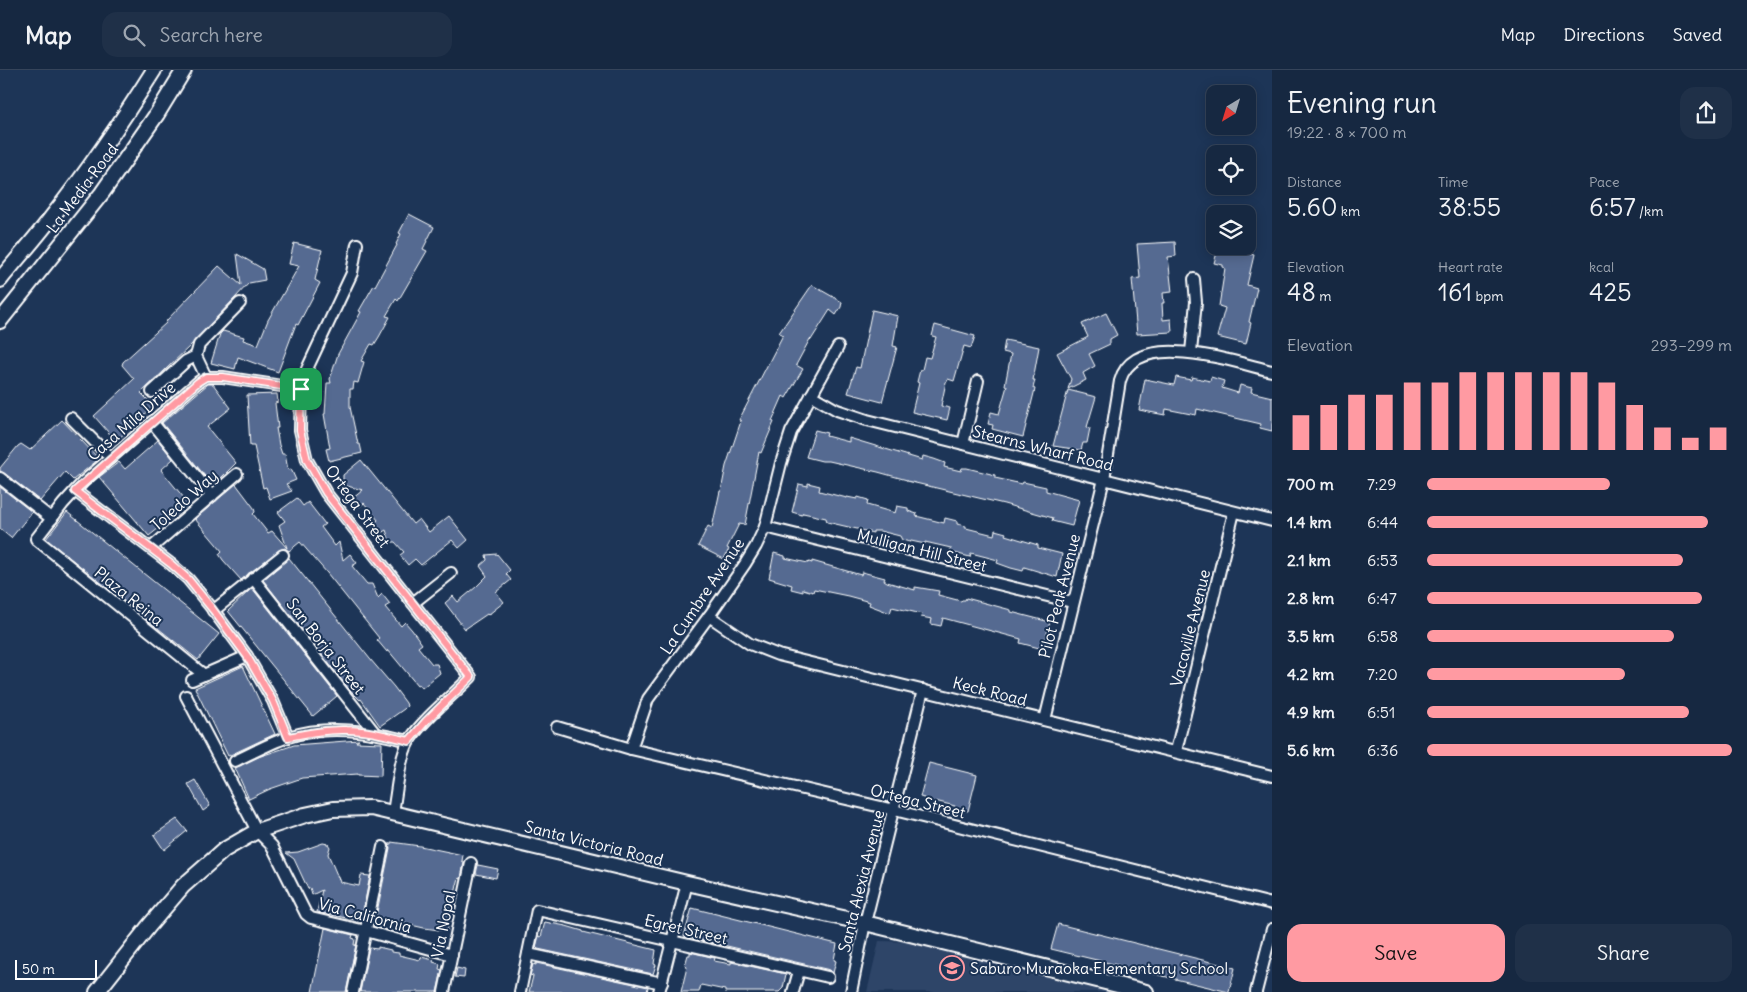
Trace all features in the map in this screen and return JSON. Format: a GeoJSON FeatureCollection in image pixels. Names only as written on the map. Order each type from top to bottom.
{"type":"FeatureCollection","features":[{"type":"Feature","properties":{"kind":"street","name":"La Media Road"},"geometry":{"type":"LineString","coordinates":[[0,280],[87,170],[154,70]]}},
{"type":"Feature","properties":{"kind":"street","name":"La Media Road"},"geometry":{"type":"LineString","coordinates":[[0,321],[102,193],[157,114],[184,70]]}},
{"type":"Feature","properties":{"kind":"street","name":"Ortega Street"},"geometry":{"type":"LineString","coordinates":[[357,244],[352,272],[307,369],[301,389],[300,430],[307,460],[326,493],[471,677],[426,721],[409,741]]}},
{"type":"Feature","properties":{"kind":"street"},"geometry":{"type":"LineString","coordinates":[[1192,352],[1196,302],[1194,278]]}},
{"type":"Feature","properties":{"kind":"street"},"geometry":{"type":"LineString","coordinates":[[240,303],[199,346],[196,356],[206,377],[223,377],[301,389]]}},
{"type":"Feature","properties":{"kind":"street","name":"La Cumbre Avenue"},"geometry":{"type":"LineString","coordinates":[[631,750],[648,700],[709,616],[756,546],[764,526],[787,444],[810,395],[838,347]]}},
{"type":"Feature","properties":{"kind":"street","name":"Pilot Peak Avenue"},"geometry":{"type":"LineString","coordinates":[[1045,720],[1072,602],[1104,479],[1120,381],[1125,370],[1132,362],[1142,356],[1192,352],[1272,371]]}},
{"type":"Feature","properties":{"kind":"street"},"geometry":{"type":"LineString","coordinates":[[152,392],[186,361],[196,356]]}},
{"type":"Feature","properties":{"kind":"street","name":"Casa Mila Drive"},"geometry":{"type":"LineString","coordinates":[[36,539],[75,491],[152,422],[206,377]]}},
{"type":"Feature","properties":{"kind":"street"},"geometry":{"type":"LineString","coordinates":[[963,444],[978,381]]}},
{"type":"Feature","properties":{"kind":"street","name":"Stearns Wharf Road"},"geometry":{"type":"LineString","coordinates":[[810,395],[827,406],[848,414],[1272,521]]}},
{"type":"Feature","properties":{"kind":"street"},"geometry":{"type":"LineString","coordinates":[[71,418],[111,458]]}},
{"type":"Feature","properties":{"kind":"street"},"geometry":{"type":"LineString","coordinates":[[152,422],[212,496]]}},
{"type":"Feature","properties":{"kind":"street","name":"Toledo Way"},"geometry":{"type":"LineString","coordinates":[[151,548],[237,474]]}},
{"type":"Feature","properties":{"kind":"street"},"geometry":{"type":"LineString","coordinates":[[0,478],[52,518]]}},
{"type":"Feature","properties":{"kind":"street"},"geometry":{"type":"LineString","coordinates":[[75,491],[151,548],[188,579],[247,656],[273,701],[288,737]]}},
{"type":"Feature","properties":{"kind":"street","name":"Vacaville Avenue"},"geometry":{"type":"LineString","coordinates":[[1176,752],[1234,512]]}},
{"type":"Feature","properties":{"kind":"street","name":"Mulligan Hill Street"},"geometry":{"type":"LineString","coordinates":[[764,526],[1072,602]]}},
{"type":"Feature","properties":{"kind":"street","name":"Plaza Reina"},"geometry":{"type":"LineString","coordinates":[[36,539],[204,675]]}},
{"type":"Feature","properties":{"kind":"street"},"geometry":{"type":"LineString","coordinates":[[213,610],[283,555]]}},
{"type":"Feature","properties":{"kind":"street"},"geometry":{"type":"LineString","coordinates":[[413,603],[451,573]]}},
{"type":"Feature","properties":{"kind":"street","name":"San Borja Street"},"geometry":{"type":"LineString","coordinates":[[253,578],[375,733]]}},
{"type":"Feature","properties":{"kind":"street","name":"Keck Road"},"geometry":{"type":"LineString","coordinates":[[709,616],[739,637],[763,650],[1272,776]]}},
{"type":"Feature","properties":{"kind":"street"},"geometry":{"type":"LineString","coordinates":[[192,680],[247,656]]}},
{"type":"Feature","properties":{"kind":"street","name":"Santa Alexia Avenue"},"geometry":{"type":"LineString","coordinates":[[851,992],[865,923],[923,690]]}},
{"type":"Feature","properties":{"kind":"street","name":"Via California"},"geometry":{"type":"LineString","coordinates":[[186,696],[257,831],[272,846],[306,914],[311,918],[452,955]]}},
{"type":"Feature","properties":{"kind":"street","name":"Ortega Street"},"geometry":{"type":"LineString","coordinates":[[557,727],[631,750],[894,810],[1272,904]]}},
{"type":"Feature","properties":{"kind":"street"},"geometry":{"type":"LineString","coordinates":[[235,761],[288,737],[314,732],[346,730],[375,733],[409,741],[401,766],[393,812]]}},
{"type":"Feature","properties":{"kind":"street","name":"Santa Victoria Road"},"geometry":{"type":"LineString","coordinates":[[97,992],[183,886],[224,850],[257,831],[305,815],[333,809],[371,808],[865,923],[1146,992]]}},
{"type":"Feature","properties":{"kind":"street"},"geometry":{"type":"LineString","coordinates":[[354,992],[383,847]]}},
{"type":"Feature","properties":{"kind":"street","name":"Via Nopal"},"geometry":{"type":"LineString","coordinates":[[444,992],[471,862]]}},
{"type":"Feature","properties":{"kind":"street"},"geometry":{"type":"LineString","coordinates":[[520,992],[528,954],[660,988],[687,883]]}},
{"type":"Feature","properties":{"kind":"street","name":"Egret Street"},"geometry":{"type":"LineString","coordinates":[[528,954],[537,910],[828,977]]}},
{"type":"Feature","properties":{"kind":"street"},"geometry":{"type":"LineString","coordinates":[[1256,992],[1272,929]]}},
{"type":"Feature","properties":{"kind":"street"},"geometry":{"type":"LineString","coordinates":[[793,992],[799,971]]}},
{"type":"Feature","properties":{"kind":"shaded area","name":"Saburo Muraoka Elementary School"},"geometry":{"type":"Polygon","coordinates":[[[879,941],[953,943],[1110,992],[867,992],[879,941]]]}},
{"type":"Feature","properties":{"kind":"building"},"geometry":{"type":"Polygon","coordinates":[[[409,214],[434,227],[423,249],[427,251],[398,301],[396,299],[386,316],[390,317],[374,345],[371,344],[361,361],[364,362],[358,383],[354,382],[353,389],[350,389],[350,407],[358,444],[360,444],[362,453],[329,461],[326,449],[330,448],[324,414],[327,383],[331,383],[330,379],[338,354],[361,312],[359,311],[397,245],[401,234],[399,233],[409,214]]]}},
{"type":"Feature","properties":{"kind":"building"},"geometry":{"type":"Polygon","coordinates":[[[1175,242],[1176,256],[1168,257],[1172,292],[1163,293],[1164,303],[1162,303],[1163,320],[1171,319],[1172,332],[1137,334],[1132,279],[1140,278],[1137,244],[1175,242]]]}},
{"type":"Feature","properties":{"kind":"building"},"geometry":{"type":"Polygon","coordinates":[[[294,243],[322,250],[315,280],[320,283],[298,325],[296,324],[278,372],[238,357],[235,369],[211,363],[220,334],[223,331],[244,337],[243,340],[258,345],[268,320],[299,266],[289,264],[294,243]]]}},
{"type":"Feature","properties":{"kind":"building"},"geometry":{"type":"Polygon","coordinates":[[[237,254],[263,269],[265,280],[249,283],[190,346],[141,393],[154,406],[116,441],[94,416],[134,379],[122,365],[123,362],[166,323],[219,266],[241,285],[237,254]]]}},
{"type":"Feature","properties":{"kind":"building"},"geometry":{"type":"Polygon","coordinates":[[[1216,255],[1254,255],[1247,285],[1257,288],[1246,344],[1217,337],[1225,308],[1219,306],[1225,268],[1223,265],[1214,263],[1216,255]]]}},
{"type":"Feature","properties":{"kind":"building"},"geometry":{"type":"Polygon","coordinates":[[[812,285],[842,302],[841,307],[836,315],[830,310],[810,339],[796,365],[803,369],[786,398],[783,396],[761,453],[759,452],[745,525],[739,524],[727,548],[729,549],[724,559],[698,546],[708,526],[712,528],[726,466],[741,421],[739,420],[783,335],[779,333],[812,285]]]}},
{"type":"Feature","properties":{"kind":"building"},"geometry":{"type":"Polygon","coordinates":[[[872,310],[898,316],[893,346],[897,347],[882,402],[848,393],[856,367],[860,368],[872,310]]]}},
{"type":"Feature","properties":{"kind":"building"},"geometry":{"type":"Polygon","coordinates":[[[1106,313],[1117,335],[1110,339],[1110,344],[1089,354],[1095,366],[1083,373],[1086,380],[1068,389],[1071,379],[1057,353],[1088,337],[1082,324],[1106,313]]]}},
{"type":"Feature","properties":{"kind":"building"},"geometry":{"type":"Polygon","coordinates":[[[935,325],[975,336],[971,348],[964,346],[954,381],[948,379],[946,382],[941,406],[950,408],[947,420],[912,412],[920,370],[922,370],[925,357],[930,358],[936,337],[932,336],[935,325]]]}},
{"type":"Feature","properties":{"kind":"building"},"geometry":{"type":"Polygon","coordinates":[[[1005,340],[1039,347],[1033,380],[1035,380],[1033,388],[1035,389],[1023,437],[992,429],[993,425],[988,424],[991,412],[999,414],[1007,386],[1005,385],[1011,354],[1003,352],[1005,340]]]}},
{"type":"Feature","properties":{"kind":"building"},"geometry":{"type":"Polygon","coordinates":[[[1176,377],[1191,380],[1192,377],[1210,381],[1211,377],[1224,381],[1222,388],[1238,393],[1240,385],[1252,388],[1251,392],[1272,397],[1272,431],[1260,428],[1261,424],[1197,409],[1196,415],[1166,409],[1165,415],[1139,410],[1145,379],[1174,385],[1176,377]]]}},
{"type":"Feature","properties":{"kind":"building"},"geometry":{"type":"Polygon","coordinates":[[[208,384],[213,384],[231,408],[207,427],[236,463],[213,486],[162,423],[208,384]]]}},
{"type":"Feature","properties":{"kind":"building"},"geometry":{"type":"Polygon","coordinates":[[[1068,390],[1096,397],[1087,427],[1090,428],[1087,443],[1083,443],[1081,450],[1053,446],[1068,390]]]}},
{"type":"Feature","properties":{"kind":"building"},"geometry":{"type":"Polygon","coordinates":[[[277,394],[278,402],[275,403],[279,445],[282,454],[285,454],[288,470],[291,469],[296,480],[286,484],[292,491],[270,499],[266,487],[263,488],[254,446],[250,446],[247,395],[277,394]]]}},
{"type":"Feature","properties":{"kind":"building"},"geometry":{"type":"Polygon","coordinates":[[[62,420],[99,459],[73,480],[65,472],[40,501],[0,471],[0,468],[18,446],[21,444],[30,450],[62,420]]]}},
{"type":"Feature","properties":{"kind":"building"},"geometry":{"type":"Polygon","coordinates":[[[815,430],[827,433],[826,436],[849,442],[849,438],[922,460],[923,456],[934,459],[945,463],[944,467],[961,471],[962,468],[967,468],[995,475],[995,478],[1046,487],[1046,491],[1079,500],[1072,526],[1052,521],[1053,518],[1004,504],[907,481],[878,472],[806,457],[815,430]]]}},
{"type":"Feature","properties":{"kind":"building"},"geometry":{"type":"Polygon","coordinates":[[[158,440],[173,459],[161,470],[189,504],[149,536],[99,477],[119,462],[125,469],[158,440]]]}},
{"type":"Feature","properties":{"kind":"building"},"geometry":{"type":"Polygon","coordinates":[[[361,460],[413,524],[419,519],[429,532],[449,516],[468,540],[459,548],[452,540],[421,565],[415,559],[408,565],[400,555],[404,552],[395,542],[390,542],[386,530],[381,533],[374,524],[378,520],[364,503],[359,507],[352,499],[363,490],[343,485],[343,475],[361,460]]]}},
{"type":"Feature","properties":{"kind":"building"},"geometry":{"type":"Polygon","coordinates":[[[808,483],[820,486],[819,491],[847,498],[857,499],[858,497],[868,500],[867,505],[895,513],[897,506],[908,508],[908,511],[917,514],[916,516],[944,523],[945,518],[957,521],[957,524],[966,526],[966,528],[994,535],[995,530],[1038,545],[1038,548],[1062,554],[1057,577],[1024,567],[1023,571],[1011,568],[997,563],[998,560],[971,553],[970,557],[950,552],[951,548],[925,542],[925,544],[910,542],[902,540],[900,536],[880,531],[873,531],[873,533],[827,522],[826,518],[792,512],[799,484],[808,486],[808,483]]]}},
{"type":"Feature","properties":{"kind":"building"},"geometry":{"type":"Polygon","coordinates":[[[236,484],[254,508],[255,512],[253,514],[268,533],[272,531],[287,548],[279,525],[285,521],[278,512],[297,498],[303,506],[308,502],[325,524],[321,527],[335,546],[339,542],[343,560],[350,554],[357,563],[352,566],[367,584],[372,584],[378,598],[382,594],[390,604],[385,607],[401,626],[405,622],[412,630],[422,644],[418,647],[432,664],[437,664],[440,673],[422,688],[419,684],[417,685],[388,650],[387,652],[377,640],[379,638],[300,542],[289,551],[285,548],[279,550],[241,580],[223,560],[219,554],[222,551],[195,519],[236,484]]]}},
{"type":"Feature","properties":{"kind":"building"},"geometry":{"type":"Polygon","coordinates":[[[0,487],[32,512],[11,538],[0,529],[0,487]]]}},
{"type":"Feature","properties":{"kind":"building"},"geometry":{"type":"Polygon","coordinates":[[[67,512],[219,634],[198,660],[46,539],[67,512]]]}},
{"type":"Feature","properties":{"kind":"building"},"geometry":{"type":"Polygon","coordinates":[[[774,553],[785,556],[785,558],[808,563],[812,563],[812,561],[861,575],[862,572],[885,578],[884,580],[887,582],[915,590],[915,587],[939,591],[938,595],[961,601],[966,598],[1050,622],[1043,649],[1020,643],[1021,639],[943,618],[941,626],[931,624],[932,619],[921,617],[922,614],[892,607],[890,613],[869,605],[870,602],[848,596],[814,589],[813,592],[803,589],[803,592],[791,589],[792,585],[769,578],[774,553]]]}},
{"type":"Feature","properties":{"kind":"building"},"geometry":{"type":"Polygon","coordinates":[[[497,554],[510,570],[506,574],[511,580],[496,592],[504,602],[488,615],[465,629],[445,603],[453,596],[458,602],[476,587],[487,576],[480,566],[487,560],[486,555],[497,554]]]}},
{"type":"Feature","properties":{"kind":"building"},"geometry":{"type":"Polygon","coordinates":[[[289,558],[406,703],[407,706],[404,709],[380,726],[361,699],[348,688],[263,580],[289,558]]]}},
{"type":"Feature","properties":{"kind":"building"},"geometry":{"type":"Polygon","coordinates":[[[252,588],[337,696],[313,716],[228,611],[252,588]]]}},
{"type":"Feature","properties":{"kind":"building"},"geometry":{"type":"Polygon","coordinates":[[[243,666],[275,734],[228,756],[195,688],[243,666]]]}},
{"type":"Feature","properties":{"kind":"building"},"geometry":{"type":"Polygon","coordinates":[[[359,740],[356,742],[382,743],[381,776],[358,774],[302,778],[270,789],[249,799],[235,768],[258,757],[294,745],[359,740]]]}},
{"type":"Feature","properties":{"kind":"building"},"geometry":{"type":"Polygon","coordinates":[[[929,763],[977,775],[968,811],[954,809],[955,806],[935,801],[934,803],[920,797],[929,763]]]}},
{"type":"Feature","properties":{"kind":"building"},"geometry":{"type":"Polygon","coordinates":[[[195,780],[210,806],[203,811],[188,784],[195,780]]]}},
{"type":"Feature","properties":{"kind":"building"},"geometry":{"type":"Polygon","coordinates":[[[177,819],[187,831],[164,850],[154,835],[177,819]]]}},
{"type":"Feature","properties":{"kind":"building"},"geometry":{"type":"Polygon","coordinates":[[[391,842],[463,855],[462,861],[464,862],[461,879],[459,878],[457,885],[447,931],[424,928],[376,917],[390,848],[389,844],[391,842]]]}},
{"type":"Feature","properties":{"kind":"building"},"geometry":{"type":"Polygon","coordinates":[[[323,843],[328,844],[330,847],[328,854],[340,882],[359,886],[361,875],[370,876],[361,921],[317,912],[322,890],[312,895],[294,859],[286,853],[298,852],[323,843]]]}},
{"type":"Feature","properties":{"kind":"building"},"geometry":{"type":"Polygon","coordinates":[[[478,865],[498,869],[496,878],[476,874],[478,865]]]}},
{"type":"Feature","properties":{"kind":"building"},"geometry":{"type":"Polygon","coordinates":[[[692,908],[837,944],[833,973],[830,970],[684,936],[692,908]]]}},
{"type":"Feature","properties":{"kind":"building"},"geometry":{"type":"Polygon","coordinates":[[[545,922],[656,950],[654,964],[656,965],[653,974],[538,949],[536,947],[545,922]]]}},
{"type":"Feature","properties":{"kind":"building"},"geometry":{"type":"Polygon","coordinates":[[[1058,924],[1235,968],[1229,992],[1051,949],[1058,924]]]}},
{"type":"Feature","properties":{"kind":"building"},"geometry":{"type":"Polygon","coordinates":[[[325,928],[353,935],[352,938],[355,939],[354,945],[356,945],[346,992],[312,992],[325,928]]]}},
{"type":"Feature","properties":{"kind":"building"},"geometry":{"type":"Polygon","coordinates":[[[378,947],[420,960],[421,957],[434,960],[433,962],[440,964],[439,969],[442,970],[437,992],[360,992],[369,948],[378,949],[378,947]]]}},
{"type":"Feature","properties":{"kind":"building"},"geometry":{"type":"Polygon","coordinates":[[[690,952],[715,958],[714,961],[731,964],[731,962],[786,974],[783,988],[779,992],[725,992],[725,990],[701,985],[699,992],[681,992],[687,967],[685,965],[690,952]]]}},
{"type":"Feature","properties":{"kind":"building"},"geometry":{"type":"Polygon","coordinates":[[[536,963],[648,987],[647,992],[529,992],[533,976],[530,975],[533,964],[536,965],[536,963]]]}},
{"type":"Feature","properties":{"kind":"building"},"geometry":{"type":"Polygon","coordinates":[[[457,968],[465,970],[464,978],[455,977],[457,968]]]}},
{"type":"Feature","properties":{"kind":"place","name":"Saburo Muraoka Elementary School"},"geometry":{"type":"Point","coordinates":[952,968]}},
{"type":"Feature","properties":{"kind":"route"},"geometry":{"type":"LineString","coordinates":[[206,377],[223,377],[301,389],[300,430],[307,460],[326,493],[471,677],[426,721],[409,741],[375,733],[346,730],[314,732],[288,737],[273,701],[247,656],[188,579],[75,491],[83,482],[206,377]]}}]}
